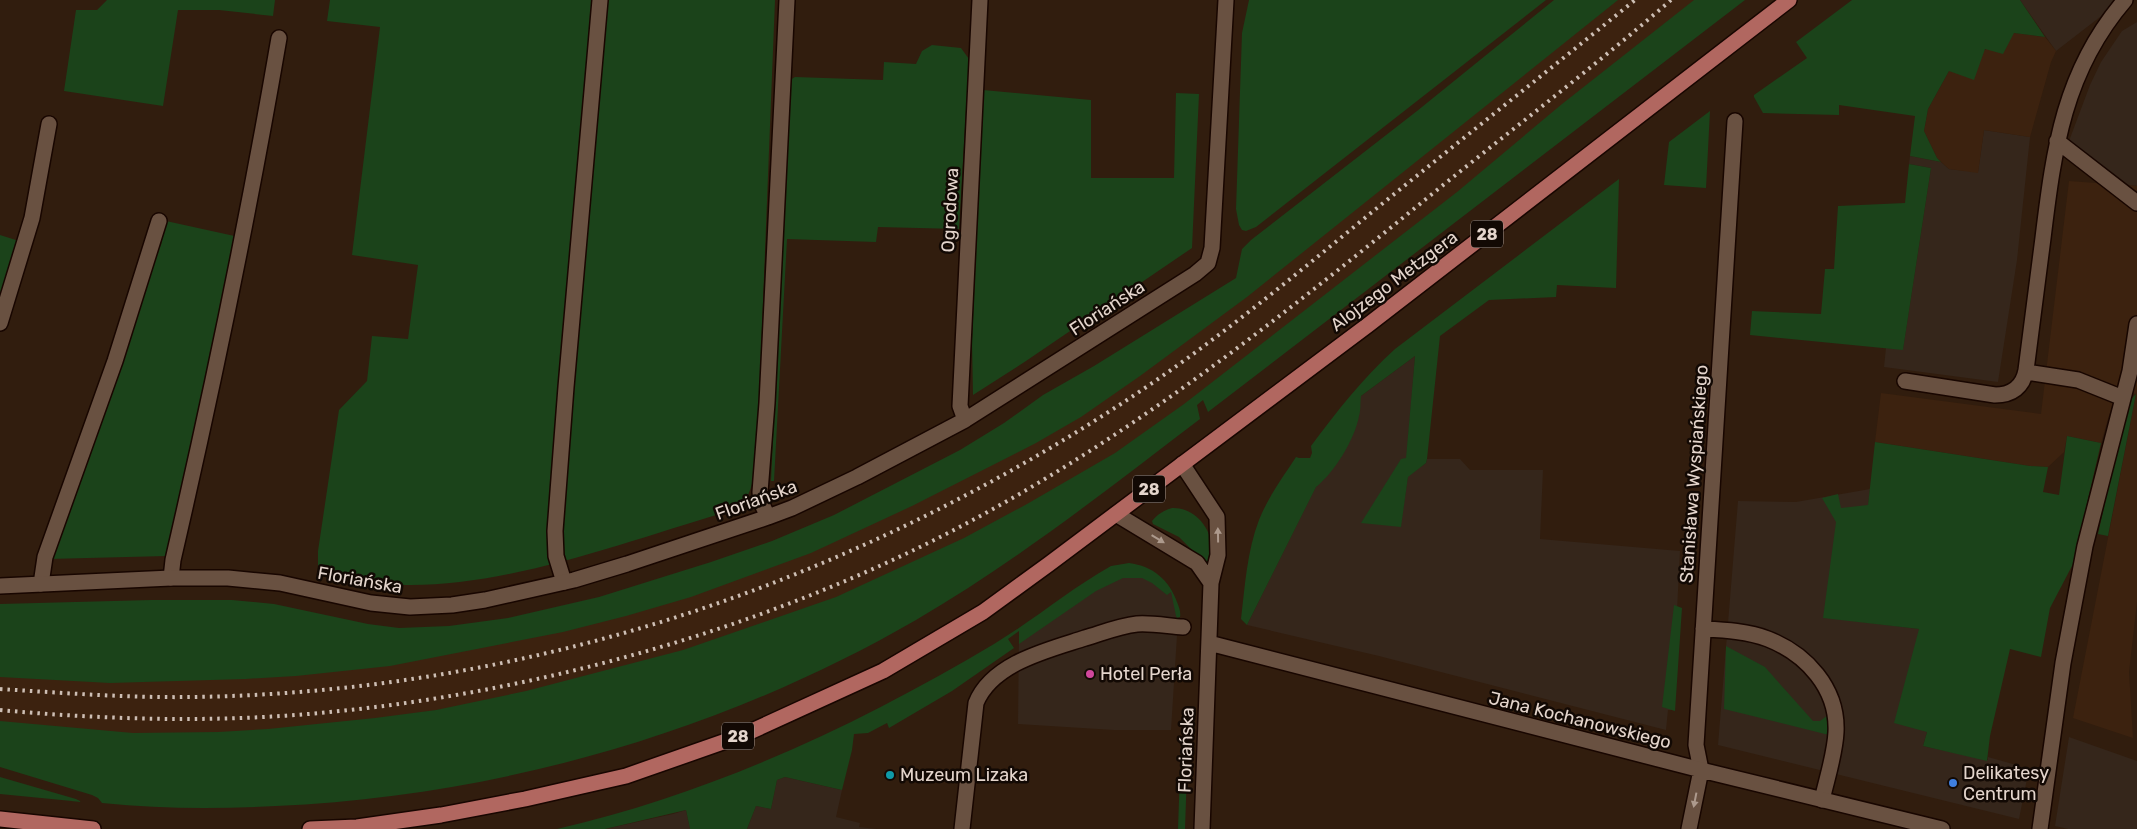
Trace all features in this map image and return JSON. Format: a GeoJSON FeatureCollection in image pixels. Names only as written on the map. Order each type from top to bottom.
{"type":"FeatureCollection","features":[{"type":"Feature","properties":{"kind":"main road","name":"Alojzego Metzgera"},"geometry":{"type":"LineString","coordinates":[[1116,514],[1368,325],[1789,0]]}},
{"type":"Feature","properties":{"kind":"main road","name":"28"},"geometry":{"type":"LineString","coordinates":[[310,829],[357,827],[525,799],[626,776],[743,734],[883,671],[983,612],[1116,514]]}},
{"type":"Feature","properties":{"kind":"main road"},"geometry":{"type":"LineString","coordinates":[[0,819],[93,829]]}},
{"type":"Feature","properties":{"kind":"street"},"geometry":{"type":"LineString","coordinates":[[564,582],[556,556],[555,531],[600,0]]}},
{"type":"Feature","properties":{"kind":"street"},"geometry":{"type":"LineString","coordinates":[[768,517],[761,502],[760,492],[767,403],[787,0]]}},
{"type":"Feature","properties":{"kind":"street","name":"Ogrodowa"},"geometry":{"type":"LineString","coordinates":[[965,420],[960,406],[980,0]]}},
{"type":"Feature","properties":{"kind":"street","name":"Floriańska"},"geometry":{"type":"LineString","coordinates":[[0,586],[171,578],[228,578],[262,581],[370,603],[410,607],[452,605],[485,600],[564,582],[627,564],[768,517],[817,497],[965,420],[1195,274],[1208,262],[1212,248],[1226,0]]}},
{"type":"Feature","properties":{"kind":"street"},"geometry":{"type":"LineString","coordinates":[[1905,381],[2003,395],[2019,386],[2026,372],[2057,141],[2073,87],[2082,65],[2096,39],[2125,0]]}},
{"type":"Feature","properties":{"kind":"street"},"geometry":{"type":"LineString","coordinates":[[171,578],[173,560],[244,233],[279,38]]}},
{"type":"Feature","properties":{"kind":"street","name":"Stanisława Wyspiańskiego"},"geometry":{"type":"LineString","coordinates":[[1689,829],[1701,770],[1696,745],[1735,120]]}},
{"type":"Feature","properties":{"kind":"street"},"geometry":{"type":"LineString","coordinates":[[0,324],[32,218],[49,124]]}},
{"type":"Feature","properties":{"kind":"street"},"geometry":{"type":"LineString","coordinates":[[2057,141],[2137,203]]}},
{"type":"Feature","properties":{"kind":"street"},"geometry":{"type":"LineString","coordinates":[[41,584],[44,557],[110,378],[159,221]]}},
{"type":"Feature","properties":{"kind":"street"},"geometry":{"type":"LineString","coordinates":[[2040,829],[2063,662],[2085,546],[2130,371],[2137,324]]}},
{"type":"Feature","properties":{"kind":"street"},"geometry":{"type":"LineString","coordinates":[[2026,372],[2078,380],[2123,398]]}},
{"type":"Feature","properties":{"kind":"street","name":"Floriańska"},"geometry":{"type":"LineString","coordinates":[[1182,464],[1217,517],[1218,555],[1212,583],[1202,829]]}},
{"type":"Feature","properties":{"kind":"street"},"geometry":{"type":"LineString","coordinates":[[1116,514],[1197,563],[1212,583]]}},
{"type":"Feature","properties":{"kind":"street"},"geometry":{"type":"LineString","coordinates":[[962,829],[976,703],[982,691],[989,683],[1033,654],[1118,628],[1142,624],[1183,627]]}},
{"type":"Feature","properties":{"kind":"street"},"geometry":{"type":"LineString","coordinates":[[1703,629],[1736,632],[1766,638],[1799,656],[1820,676],[1826,686],[1834,710],[1836,732],[1822,800]]}},
{"type":"Feature","properties":{"kind":"street","name":"Jana Kochanowskiego"},"geometry":{"type":"LineString","coordinates":[[1209,643],[1701,770],[1942,829]]}},
{"type":"Feature","properties":{"kind":"shaded area"},"geometry":{"type":"Polygon","coordinates":[[[1596,0],[1726,0],[1090,476],[835,603],[556,692],[257,737],[0,731],[0,664],[145,673],[697,592],[1061,418],[1596,0]]]}},
{"type":"Feature","properties":{"kind":"shaded area"},"geometry":{"type":"Polygon","coordinates":[[[2020,0],[2118,0],[2100,17],[2056,51],[2020,0]]]}},
{"type":"Feature","properties":{"kind":"shaded area"},"geometry":{"type":"Polygon","coordinates":[[[2137,22],[2137,186],[2126,185],[2069,141],[2090,85],[2101,62],[2122,31],[2137,22]]]}},
{"type":"Feature","properties":{"kind":"shaded area"},"geometry":{"type":"Polygon","coordinates":[[[2014,33],[2045,37],[2056,51],[2051,62],[2030,137],[1984,130],[1978,173],[1949,169],[1937,158],[1924,131],[1928,109],[1949,71],[2014,33]]]}},
{"type":"Feature","properties":{"kind":"shaded area"},"geometry":{"type":"Polygon","coordinates":[[[1984,130],[2030,137],[2017,260],[1998,382],[1884,367],[1886,348],[1903,349],[1931,168],[1909,164],[1910,156],[1941,162],[1949,169],[1978,172],[1984,130]]]}},
{"type":"Feature","properties":{"kind":"shaded area"},"geometry":{"type":"Polygon","coordinates":[[[2069,181],[2137,186],[2137,602],[2129,672],[2133,738],[2073,718],[2136,394],[2119,392],[2109,415],[2101,443],[2067,436],[2064,452],[2048,467],[2030,466],[1875,442],[1881,393],[2041,414],[2069,181]]]}},
{"type":"Feature","properties":{"kind":"shaded area"},"geometry":{"type":"Polygon","coordinates":[[[1415,356],[1402,516],[1408,476],[1426,463],[1427,459],[1460,459],[1470,470],[1543,470],[1540,539],[1680,551],[1672,710],[1668,710],[1666,730],[1379,656],[1247,625],[1361,396],[1415,356]]]}},
{"type":"Feature","properties":{"kind":"shaded area"},"geometry":{"type":"Polygon","coordinates":[[[1870,489],[1855,621],[1919,629],[1927,732],[1923,746],[1988,760],[1988,757],[2020,766],[2028,774],[2019,819],[1718,745],[1738,501],[1796,502],[1870,489]]]}},
{"type":"Feature","properties":{"kind":"shaded area"},"geometry":{"type":"Polygon","coordinates":[[[1116,567],[1169,587],[1173,596],[1178,620],[1171,730],[1114,730],[1018,724],[1019,631],[1116,567]]]}},
{"type":"Feature","properties":{"kind":"shaded area"},"geometry":{"type":"Polygon","coordinates":[[[2069,737],[2137,761],[2137,829],[2068,829],[2055,826],[2069,737]]]}},
{"type":"Feature","properties":{"kind":"shaded area"},"geometry":{"type":"Polygon","coordinates":[[[785,777],[842,790],[836,817],[860,823],[859,827],[877,829],[747,829],[756,806],[771,809],[777,780],[785,777]]]}},
{"type":"Feature","properties":{"kind":"shaded area"},"geometry":{"type":"Polygon","coordinates":[[[686,810],[690,829],[605,829],[673,814],[686,810]]]}},
{"type":"Feature","properties":{"kind":"green space"},"geometry":{"type":"Polygon","coordinates":[[[107,0],[275,0],[273,16],[219,10],[178,10],[163,106],[64,91],[76,10],[97,10],[107,0]]]}},
{"type":"Feature","properties":{"kind":"green space"},"geometry":{"type":"Polygon","coordinates":[[[330,0],[775,0],[758,427],[751,489],[741,504],[723,513],[607,549],[526,570],[486,578],[446,583],[396,585],[362,580],[318,570],[318,551],[339,410],[367,381],[372,336],[408,339],[418,265],[352,255],[380,27],[327,21],[330,0]]]}},
{"type":"Feature","properties":{"kind":"green space"},"geometry":{"type":"Polygon","coordinates":[[[1249,0],[1546,0],[1256,227],[1246,231],[1242,230],[1239,225],[1236,209],[1242,33],[1249,0]]]}},
{"type":"Feature","properties":{"kind":"green space"},"geometry":{"type":"Polygon","coordinates":[[[1554,0],[1618,0],[1247,297],[1081,417],[1036,443],[912,506],[811,553],[691,597],[626,616],[563,632],[390,666],[296,676],[110,683],[0,677],[0,604],[232,600],[274,604],[368,624],[399,628],[449,626],[508,618],[599,597],[772,541],[834,515],[960,450],[1004,423],[1043,395],[1094,366],[1236,278],[1242,249],[1251,240],[1417,111],[1554,0]]]}},
{"type":"Feature","properties":{"kind":"green space"},"geometry":{"type":"Polygon","coordinates":[[[1694,0],[1745,0],[1208,412],[1203,400],[1197,405],[1200,419],[1026,549],[916,620],[842,660],[766,695],[687,725],[607,751],[525,772],[443,788],[360,800],[211,808],[102,803],[92,795],[0,767],[0,721],[133,733],[218,732],[268,729],[436,710],[526,691],[683,650],[836,597],[964,538],[1115,453],[1184,404],[1457,192],[1562,104],[1694,0]]]}},
{"type":"Feature","properties":{"kind":"green space"},"geometry":{"type":"Polygon","coordinates":[[[1852,0],[2020,0],[2045,37],[2014,33],[2003,54],[1985,49],[1974,80],[1949,71],[1928,109],[1924,131],[1937,158],[1941,162],[1910,156],[1915,116],[1839,105],[1839,115],[1763,113],[1754,95],[1807,58],[1796,42],[1852,0]]]}},
{"type":"Feature","properties":{"kind":"green space"},"geometry":{"type":"Polygon","coordinates":[[[932,45],[961,48],[969,59],[959,229],[878,227],[876,242],[787,239],[774,481],[771,481],[790,80],[795,77],[883,80],[884,62],[916,64],[922,51],[932,45]]]}},
{"type":"Feature","properties":{"kind":"green space"},"geometry":{"type":"Polygon","coordinates":[[[983,90],[1091,100],[1091,178],[1174,178],[1176,93],[1199,94],[1192,248],[973,395],[972,341],[983,90]]]}},
{"type":"Feature","properties":{"kind":"green space"},"geometry":{"type":"Polygon","coordinates":[[[1710,111],[1706,188],[1664,185],[1669,142],[1710,111]]]}},
{"type":"Feature","properties":{"kind":"green space"},"geometry":{"type":"Polygon","coordinates":[[[1909,164],[1931,168],[1903,350],[1750,335],[1752,311],[1821,314],[1825,269],[1834,269],[1838,206],[1905,203],[1909,164]]]}},
{"type":"Feature","properties":{"kind":"green space"},"geometry":{"type":"Polygon","coordinates":[[[1619,179],[1616,288],[1557,285],[1556,297],[1489,300],[1440,336],[1427,459],[1426,463],[1408,477],[1401,527],[1361,523],[1401,459],[1406,458],[1415,356],[1361,396],[1360,411],[1353,435],[1343,455],[1330,473],[1316,487],[1247,625],[1241,619],[1247,569],[1255,532],[1267,503],[1296,457],[1310,458],[1312,453],[1311,446],[1331,420],[1361,383],[1395,349],[1619,179]]]}},
{"type":"Feature","properties":{"kind":"green space"},"geometry":{"type":"Polygon","coordinates":[[[166,221],[239,237],[167,556],[48,559],[63,528],[103,419],[142,300],[153,258],[161,245],[166,221]]]}},
{"type":"Feature","properties":{"kind":"green space"},"geometry":{"type":"Polygon","coordinates":[[[0,235],[19,241],[0,301],[0,235]]]}},
{"type":"Feature","properties":{"kind":"green space"},"geometry":{"type":"Polygon","coordinates":[[[2136,394],[2108,536],[2098,534],[2125,414],[2130,400],[2136,394]]]}},
{"type":"Feature","properties":{"kind":"green space"},"geometry":{"type":"Polygon","coordinates":[[[2067,436],[2101,443],[2073,564],[2050,608],[2041,657],[2010,649],[1990,736],[1987,761],[1923,746],[1927,732],[1894,723],[1919,629],[1823,618],[1836,522],[1822,498],[1838,494],[1841,508],[1868,505],[1875,442],[2030,466],[2048,467],[2043,492],[2059,495],[2067,436]]]}},
{"type":"Feature","properties":{"kind":"green space"},"geometry":{"type":"Polygon","coordinates":[[[1172,508],[1179,508],[1192,513],[1206,529],[1211,542],[1212,570],[1179,537],[1153,524],[1152,521],[1159,514],[1172,508]]]}},
{"type":"Feature","properties":{"kind":"green space"},"geometry":{"type":"Polygon","coordinates":[[[1129,563],[1146,567],[1165,581],[1174,594],[1180,611],[1180,617],[1177,618],[1176,616],[1171,592],[1167,595],[1142,578],[1123,578],[1096,591],[1019,644],[1019,631],[1008,639],[1014,648],[952,691],[889,728],[887,723],[868,733],[854,734],[842,790],[785,777],[777,780],[771,809],[756,806],[747,829],[690,829],[686,810],[605,829],[557,829],[615,814],[728,776],[837,729],[943,674],[994,644],[1111,566],[1129,563]]]}},
{"type":"Feature","properties":{"kind":"green space"},"geometry":{"type":"Polygon","coordinates":[[[1674,605],[1682,608],[1675,711],[1662,707],[1674,605]]]}},
{"type":"Feature","properties":{"kind":"green space"},"geometry":{"type":"Polygon","coordinates":[[[1726,646],[1765,667],[1813,721],[1820,721],[1828,715],[1829,735],[1724,709],[1726,646]]]}},
{"type":"Feature","properties":{"kind":"green space"},"geometry":{"type":"Polygon","coordinates":[[[1180,771],[1187,771],[1185,829],[1178,829],[1180,771]]]}},
{"type":"Feature","properties":{"kind":"green space"},"geometry":{"type":"Polygon","coordinates":[[[0,777],[76,799],[82,802],[0,794],[0,777]]]}},
{"type":"Feature","properties":{"kind":"railway"},"geometry":{"type":"LineString","coordinates":[[0,689],[72,694],[193,697],[320,690],[444,674],[567,648],[687,614],[804,571],[918,520],[1029,461],[1167,373],[1289,280],[1635,0]]}},
{"type":"Feature","properties":{"kind":"railway"},"geometry":{"type":"LineString","coordinates":[[0,710],[123,718],[206,719],[330,712],[405,703],[481,691],[631,656],[778,608],[849,579],[918,548],[988,512],[1056,472],[1188,384],[1314,289],[1584,73],[1671,0]]}},
{"type":"Feature","properties":{"kind":"place","name":"Hotel Perła"},"geometry":{"type":"Point","coordinates":[1090,674]}},
{"type":"Feature","properties":{"kind":"place","name":"Muzeum Lizaka"},"geometry":{"type":"Point","coordinates":[890,775]}},
{"type":"Feature","properties":{"kind":"place","name":"Delikatesy Centrum"},"geometry":{"type":"Point","coordinates":[1953,783]}}]}
